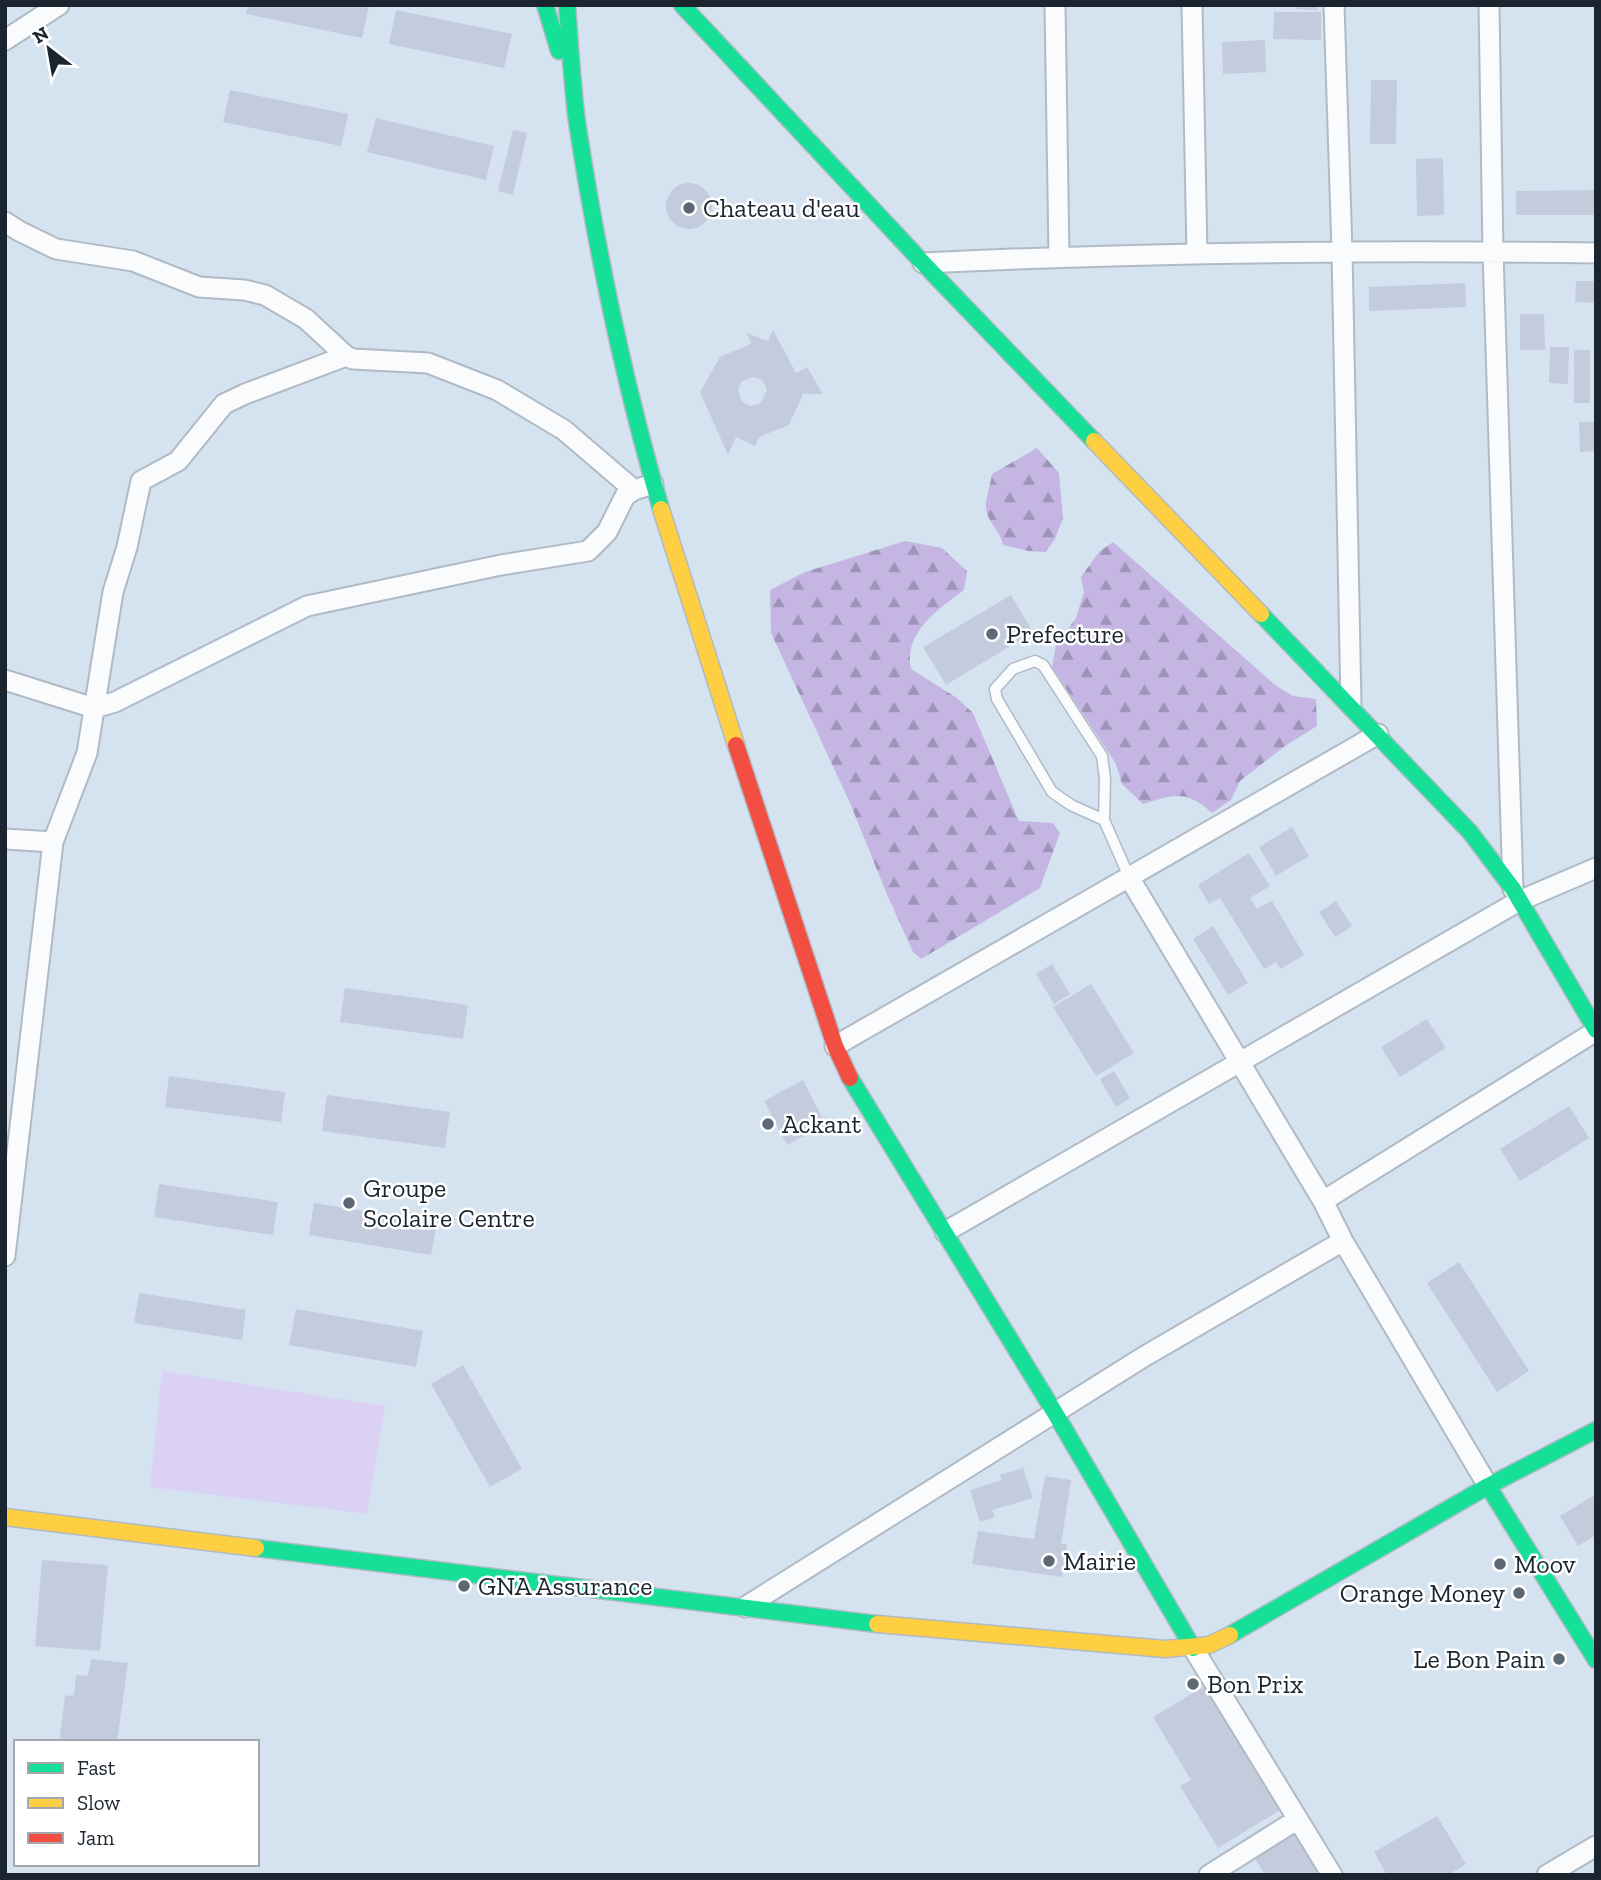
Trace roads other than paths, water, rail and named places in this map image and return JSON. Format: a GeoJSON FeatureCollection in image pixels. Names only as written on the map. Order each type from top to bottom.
{"type":"FeatureCollection","features":[{"type":"Feature","properties":{"kind":"main road"},"geometry":{"type":"LineString","coordinates":[[545,5],[577,120]]}},
{"type":"Feature","properties":{"kind":"main road"},"geometry":{"type":"LineString","coordinates":[[567,5],[577,120],[602,266],[634,416],[644,487],[835,1046],[847,1073],[1055,1413],[1194,1648]]}},
{"type":"Feature","properties":{"kind":"main road"},"geometry":{"type":"LineString","coordinates":[[662,5],[718,42]]}},
{"type":"Feature","properties":{"kind":"main road"},"geometry":{"type":"LineString","coordinates":[[682,5],[923,262],[1470,832],[1516,895],[1596,1031]]}},
{"type":"Feature","properties":{"kind":"main road"},"geometry":{"type":"LineString","coordinates":[[5,1517],[879,1624],[1165,1649],[1194,1648],[1209,1645],[1260,1619],[1488,1486],[1596,1430]]}},
{"type":"Feature","properties":{"kind":"main road"},"geometry":{"type":"LineString","coordinates":[[1488,1486],[1596,1660]]}},
{"type":"Feature","properties":{"kind":"street"},"geometry":{"type":"LineString","coordinates":[[5,40],[59,5]]}},
{"type":"Feature","properties":{"kind":"street"},"geometry":{"type":"LineString","coordinates":[[1055,5],[1059,256]]}},
{"type":"Feature","properties":{"kind":"street"},"geometry":{"type":"LineString","coordinates":[[1192,5],[1196,254]]}},
{"type":"Feature","properties":{"kind":"street"},"geometry":{"type":"LineString","coordinates":[[1334,5],[1351,705]]}},
{"type":"Feature","properties":{"kind":"street"},"geometry":{"type":"LineString","coordinates":[[1489,5],[1493,252],[1516,895]]}},
{"type":"Feature","properties":{"kind":"street"},"geometry":{"type":"LineString","coordinates":[[5,222],[56,249],[133,261],[199,287],[244,290],[265,295],[306,319],[346,356],[353,359],[428,363],[497,390],[564,430],[644,487],[625,496],[607,532],[588,551],[501,565],[307,606],[127,697],[94,708],[5,680]]}},
{"type":"Feature","properties":{"kind":"street"},"geometry":{"type":"LineString","coordinates":[[923,262],[1059,256],[1342,250],[1596,253]]}},
{"type":"Feature","properties":{"kind":"street"},"geometry":{"type":"LineString","coordinates":[[5,1256],[9,1181],[53,842],[86,753],[111,601],[129,538],[141,481],[178,461],[224,404],[346,356]]}},
{"type":"Feature","properties":{"kind":"street"},"geometry":{"type":"LineString","coordinates":[[835,1046],[1130,879],[1378,734]]}},
{"type":"Feature","properties":{"kind":"street"},"geometry":{"type":"LineString","coordinates":[[5,839],[53,842]]}},
{"type":"Feature","properties":{"kind":"street"},"geometry":{"type":"LineString","coordinates":[[945,1232],[1373,987],[1516,895],[1596,867]]}},
{"type":"Feature","properties":{"kind":"street"},"geometry":{"type":"LineString","coordinates":[[1130,879],[1323,1201],[1343,1241],[1488,1486]]}},
{"type":"Feature","properties":{"kind":"street"},"geometry":{"type":"LineString","coordinates":[[1323,1201],[1596,1031]]}},
{"type":"Feature","properties":{"kind":"street"},"geometry":{"type":"LineString","coordinates":[[744,1607],[1145,1356],[1343,1241]]}},
{"type":"Feature","properties":{"kind":"street"},"geometry":{"type":"LineString","coordinates":[[1194,1648],[1332,1875]]}},
{"type":"Feature","properties":{"kind":"street"},"geometry":{"type":"LineString","coordinates":[[1209,1875],[1298,1819]]}},
{"type":"Feature","properties":{"kind":"street"},"geometry":{"type":"LineString","coordinates":[[1547,1875],[1596,1846]]}},
{"type":"Feature","properties":{"kind":"lane"},"geometry":{"type":"LineString","coordinates":[[1104,820],[1052,792],[997,699],[995,689],[1013,669],[1035,661],[1043,664],[1102,756],[1105,779],[1104,820],[1130,879]]}},
{"type":"Feature","properties":{"kind":"place","name":"Chateau d'eau"},"geometry":{"type":"Point","coordinates":[689,208]}},
{"type":"Feature","properties":{"kind":"place","name":"Prefecture"},"geometry":{"type":"Point","coordinates":[992,634]}},
{"type":"Feature","properties":{"kind":"place","name":"Ackant"},"geometry":{"type":"Point","coordinates":[768,1124]}},
{"type":"Feature","properties":{"kind":"place","name":"Groupe Scolaire Centre"},"geometry":{"type":"Point","coordinates":[349,1203]}},
{"type":"Feature","properties":{"kind":"place","name":"Mairie"},"geometry":{"type":"Point","coordinates":[1049,1561]}},
{"type":"Feature","properties":{"kind":"place","name":"Moov"},"geometry":{"type":"Point","coordinates":[1500,1564]}},
{"type":"Feature","properties":{"kind":"place","name":"GNA Assurance"},"geometry":{"type":"Point","coordinates":[464,1586]}},
{"type":"Feature","properties":{"kind":"place","name":"Orange Money"},"geometry":{"type":"Point","coordinates":[1519,1593]}},
{"type":"Feature","properties":{"kind":"place","name":"Le Bon Pain"},"geometry":{"type":"Point","coordinates":[1559,1659]}},
{"type":"Feature","properties":{"kind":"place","name":"Bon Prix"},"geometry":{"type":"Point","coordinates":[1193,1684]}}]}
